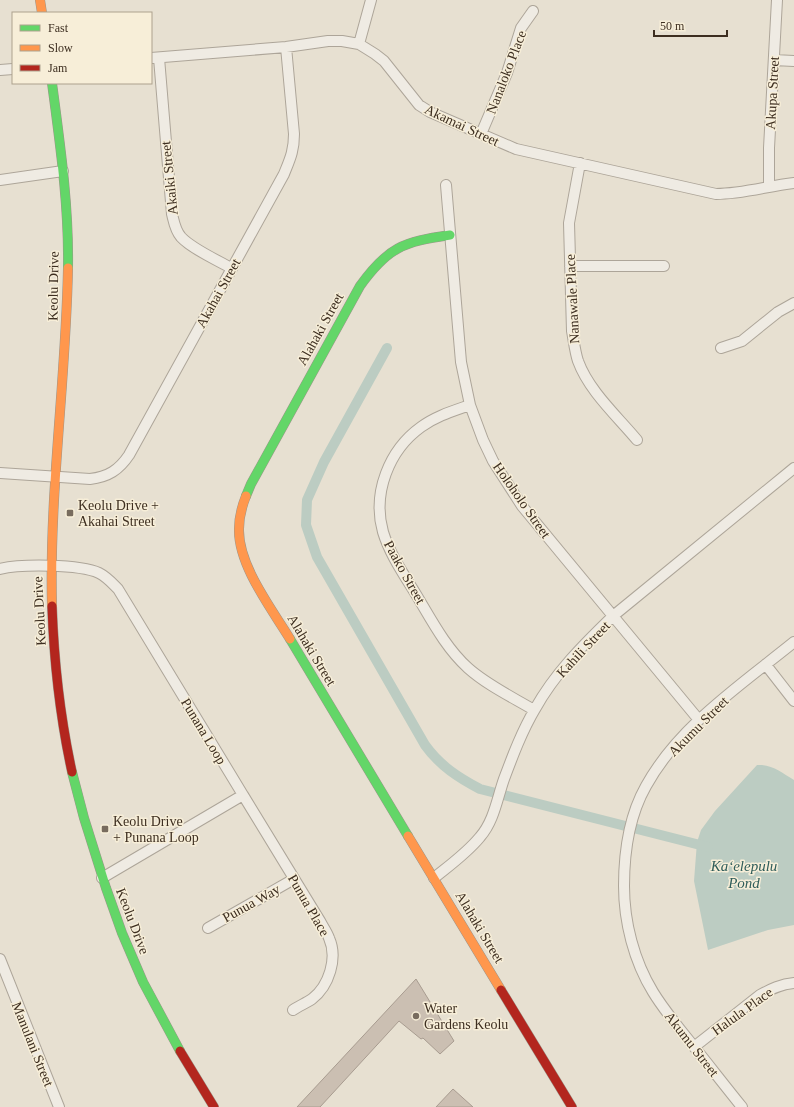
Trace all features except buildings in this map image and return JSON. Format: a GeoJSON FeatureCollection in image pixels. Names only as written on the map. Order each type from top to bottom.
{"type":"FeatureCollection","features":[{"type":"Feature","properties":{"kind":"main road"},"geometry":{"type":"LineString","coordinates":[[40,0],[42,12]]}},
{"type":"Feature","properties":{"kind":"main road","name":"Keolu Drive"},"geometry":{"type":"LineString","coordinates":[[52,84],[68,218],[68,286],[51,566],[53,629],[63,724],[77,792],[102,878],[119,926],[134,963],[161,1019],[214,1107]]}},
{"type":"Feature","properties":{"kind":"main road","name":"Alahaki Street"},"geometry":{"type":"LineString","coordinates":[[450,235],[409,242],[396,248],[383,257],[370,270],[242,502],[238,535],[241,551],[251,575],[572,1107]]}},
{"type":"Feature","properties":{"kind":"street"},"geometry":{"type":"LineString","coordinates":[[359,44],[371,0]]}},
{"type":"Feature","properties":{"kind":"street","name":"Akupa Street"},"geometry":{"type":"LineString","coordinates":[[769,186],[777,0]]}},
{"type":"Feature","properties":{"kind":"street","name":"Nanaloko Place"},"geometry":{"type":"LineString","coordinates":[[481,134],[507,73],[521,28],[533,11]]}},
{"type":"Feature","properties":{"kind":"street","name":"Akamai Street"},"geometry":{"type":"LineString","coordinates":[[155,58],[328,41],[342,41],[359,44],[384,61],[419,105],[430,112],[516,149],[716,194],[730,194],[769,186],[794,183]]}},
{"type":"Feature","properties":{"kind":"street","name":"Akahai Street"},"geometry":{"type":"LineString","coordinates":[[0,473],[56,478],[90,479],[110,474],[122,465],[148,422],[231,268],[284,174],[294,147],[286,46]]}},
{"type":"Feature","properties":{"kind":"street","name":"Akaiki Street"},"geometry":{"type":"LineString","coordinates":[[155,58],[172,214],[175,227],[180,236],[189,244],[231,268]]}},
{"type":"Feature","properties":{"kind":"street"},"geometry":{"type":"LineString","coordinates":[[774,60],[794,61]]}},
{"type":"Feature","properties":{"kind":"street"},"geometry":{"type":"LineString","coordinates":[[0,70],[12,69]]}},
{"type":"Feature","properties":{"kind":"street","name":"Nanawale Place"},"geometry":{"type":"LineString","coordinates":[[580,163],[569,223],[572,331],[574,348],[587,380],[637,440]]}},
{"type":"Feature","properties":{"kind":"street"},"geometry":{"type":"LineString","coordinates":[[0,180],[63,171]]}},
{"type":"Feature","properties":{"kind":"street","name":"Holoholo Street"},"geometry":{"type":"LineString","coordinates":[[446,184],[461,362],[470,405],[483,440],[493,461],[519,501],[699,720]]}},
{"type":"Feature","properties":{"kind":"street"},"geometry":{"type":"LineString","coordinates":[[570,266],[664,266]]}},
{"type":"Feature","properties":{"kind":"street"},"geometry":{"type":"LineString","coordinates":[[721,348],[742,341],[778,312],[794,303]]}},
{"type":"Feature","properties":{"kind":"street","name":"Paako Street"},"geometry":{"type":"LineString","coordinates":[[470,405],[420,427],[401,446],[391,461],[384,479],[380,498],[380,515],[383,532],[392,553],[449,649],[467,667],[481,678],[534,710]]}},
{"type":"Feature","properties":{"kind":"street","name":"Kahili Street"},"geometry":{"type":"LineString","coordinates":[[434,878],[466,852],[480,837],[489,824],[504,779],[534,710],[566,663],[613,616],[794,468]]}},
{"type":"Feature","properties":{"kind":"street"},"geometry":{"type":"LineString","coordinates":[[0,569],[51,566]]}},
{"type":"Feature","properties":{"kind":"street","name":"Punana Loop"},"geometry":{"type":"LineString","coordinates":[[51,566],[89,569],[100,573],[109,579],[118,589],[243,794]]}},
{"type":"Feature","properties":{"kind":"street","name":"Akumu Street"},"geometry":{"type":"LineString","coordinates":[[742,1107],[669,1015],[653,991],[639,964],[627,922],[624,897],[624,865],[632,820],[638,803],[645,787],[661,763],[699,720],[794,642]]}},
{"type":"Feature","properties":{"kind":"street"},"geometry":{"type":"LineString","coordinates":[[766,666],[794,701]]}},
{"type":"Feature","properties":{"kind":"street"},"geometry":{"type":"LineString","coordinates":[[102,878],[243,794]]}},
{"type":"Feature","properties":{"kind":"street","name":"Punua Place"},"geometry":{"type":"LineString","coordinates":[[243,794],[329,938],[332,949],[332,962],[329,975],[322,988],[312,999],[293,1010]]}},
{"type":"Feature","properties":{"kind":"street","name":"Punua Way"},"geometry":{"type":"LineString","coordinates":[[208,928],[294,879]]}},
{"type":"Feature","properties":{"kind":"street","name":"Manulani Street"},"geometry":{"type":"LineString","coordinates":[[0,959],[58,1107]]}},
{"type":"Feature","properties":{"kind":"street","name":"Halula Place"},"geometry":{"type":"LineString","coordinates":[[694,1047],[760,995],[783,984],[794,983]]}},
{"type":"Feature","properties":{"kind":"water","name":"Kaʻelepulu Pond"},"geometry":{"type":"Polygon","coordinates":[[[757,765],[772,767],[794,780],[794,925],[768,930],[708,950],[694,881],[697,842],[701,830],[715,811],[757,765]]]}},
{"type":"Feature","properties":{"kind":"waterway"},"geometry":{"type":"LineString","coordinates":[[387,348],[324,462],[307,500],[306,525],[317,557],[425,745],[450,771],[480,789],[708,847]]}},
{"type":"Feature","properties":{"kind":"traffic: fast"},"geometry":{"type":"LineString","coordinates":[[52,84],[61,152],[67,221],[68,268]]}},
{"type":"Feature","properties":{"kind":"traffic: fast"},"geometry":{"type":"LineString","coordinates":[[246,496],[251,484],[360,286],[370,273],[379,263],[398,248],[420,240],[450,235]]}},
{"type":"Feature","properties":{"kind":"traffic: fast"},"geometry":{"type":"LineString","coordinates":[[290,639],[408,836]]}},
{"type":"Feature","properties":{"kind":"traffic: fast"},"geometry":{"type":"LineString","coordinates":[[72,772],[84,818],[122,933],[143,982],[180,1051]]}},
{"type":"Feature","properties":{"kind":"traffic: slow"},"geometry":{"type":"LineString","coordinates":[[40,0],[42,12]]}},
{"type":"Feature","properties":{"kind":"traffic: slow"},"geometry":{"type":"LineString","coordinates":[[52,606],[53,521],[67,310],[68,268]]}},
{"type":"Feature","properties":{"kind":"traffic: slow"},"geometry":{"type":"LineString","coordinates":[[246,496],[239,525],[240,543],[244,557],[257,586],[290,639]]}},
{"type":"Feature","properties":{"kind":"traffic: slow"},"geometry":{"type":"LineString","coordinates":[[408,836],[501,990]]}},
{"type":"Feature","properties":{"kind":"traffic: jam"},"geometry":{"type":"LineString","coordinates":[[52,606],[58,689],[72,772]]}},
{"type":"Feature","properties":{"kind":"traffic: jam"},"geometry":{"type":"LineString","coordinates":[[501,990],[572,1107]]}},
{"type":"Feature","properties":{"kind":"traffic: jam"},"geometry":{"type":"LineString","coordinates":[[180,1051],[214,1107]]}},
{"type":"Feature","properties":{"kind":"place","name":"Keolu Drive + Akahai Street"},"geometry":{"type":"Point","coordinates":[70,513]}},
{"type":"Feature","properties":{"kind":"place","name":"Keolu Drive + Punana Loop"},"geometry":{"type":"Point","coordinates":[105,829]}},
{"type":"Feature","properties":{"kind":"place","name":"Water Gardens Keolu"},"geometry":{"type":"Point","coordinates":[416,1016]}}]}
